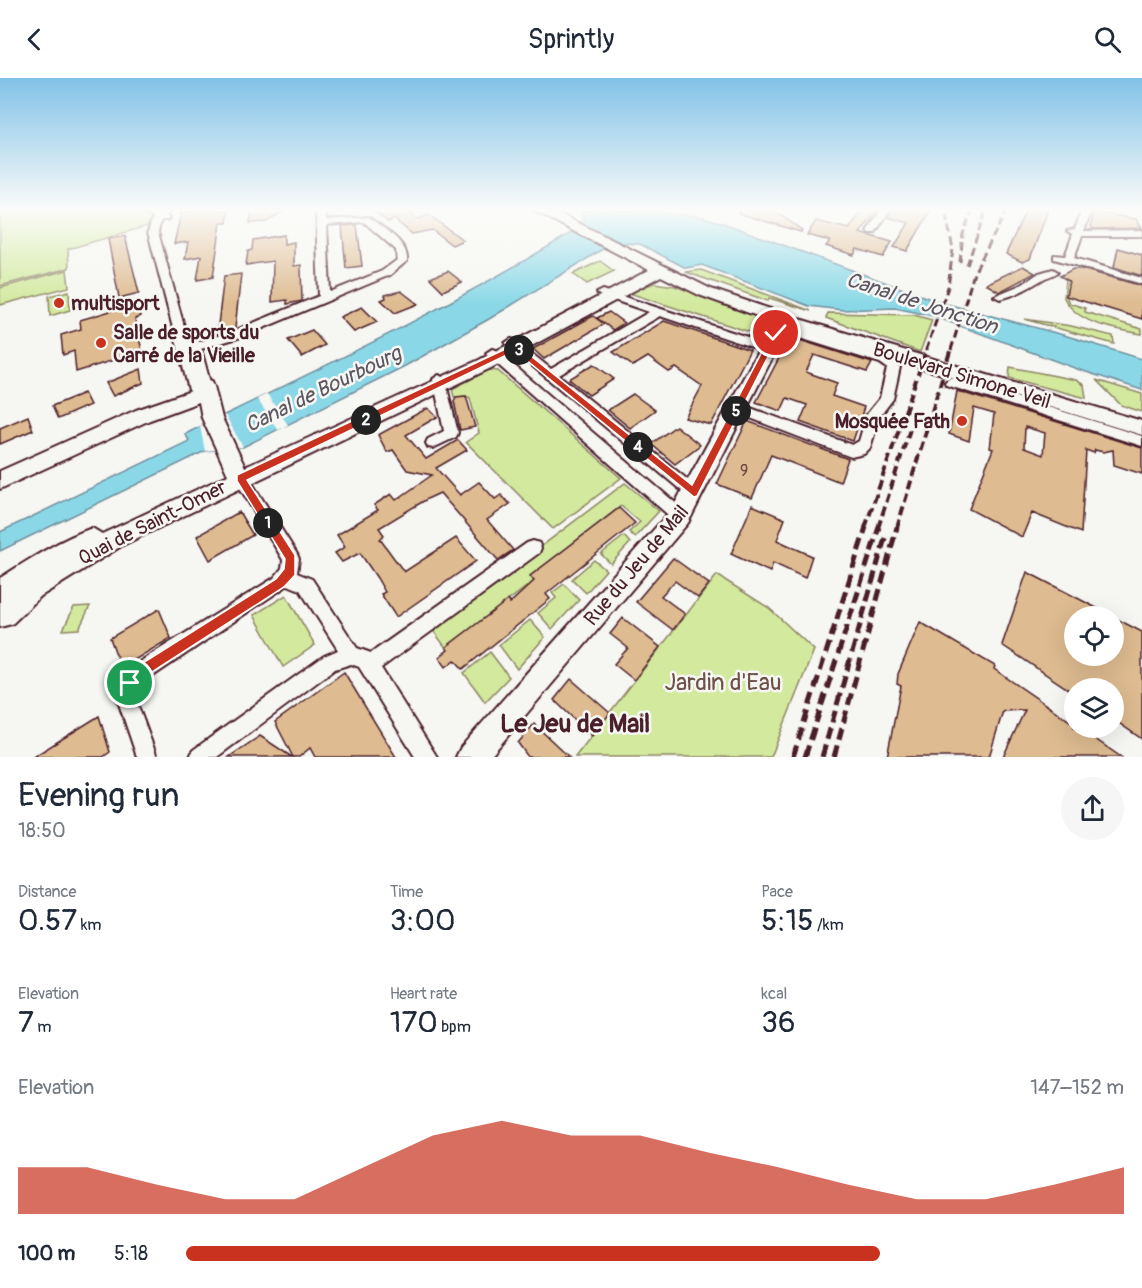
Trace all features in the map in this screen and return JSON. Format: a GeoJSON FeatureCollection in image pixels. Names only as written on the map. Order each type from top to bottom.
{"type":"FeatureCollection","features":[{"type":"Feature","properties":{"kind":"main road"},"geometry":{"type":"LineString","coordinates":[[609,242],[652,264]]}},
{"type":"Feature","properties":{"kind":"main road","name":"Quai de Saint-Omer"},"geometry":{"type":"LineString","coordinates":[[1,607],[84,555],[235,467],[440,382],[494,356],[607,295],[641,271],[644,266],[652,264]]}},
{"type":"Feature","properties":{"kind":"main road","name":"Boulevard Simone Veil"},"geometry":{"type":"LineString","coordinates":[[652,264],[700,291],[781,323],[1142,428]]}},
{"type":"Feature","properties":{"kind":"main road","name":"Boulevard Simone Veil"},"geometry":{"type":"LineString","coordinates":[[652,264],[699,283],[811,317],[905,350]]}},
{"type":"Feature","properties":{"kind":"main road","name":"Boulevard Simone Veil"},"geometry":{"type":"LineString","coordinates":[[781,323],[790,316],[1142,418]]}},
{"type":"Feature","properties":{"kind":"main road","name":"Rue du Jeu de Mail"},"geometry":{"type":"LineString","coordinates":[[471,757],[680,516],[781,323]]}},
{"type":"Feature","properties":{"kind":"main road"},"geometry":{"type":"LineString","coordinates":[[0,480],[201,391],[201,406],[212,418],[235,467]]}},
{"type":"Feature","properties":{"kind":"street"},"geometry":{"type":"LineString","coordinates":[[156,242],[201,391]]}},
{"type":"Feature","properties":{"kind":"street"},"geometry":{"type":"LineString","coordinates":[[323,242],[325,297]]}},
{"type":"Feature","properties":{"kind":"street"},"geometry":{"type":"LineString","coordinates":[[190,349],[240,333],[391,270],[400,263],[403,256],[394,242]]}},
{"type":"Feature","properties":{"kind":"street"},"geometry":{"type":"LineString","coordinates":[[1072,242],[1063,259],[1142,281]]}},
{"type":"Feature","properties":{"kind":"street"},"geometry":{"type":"LineString","coordinates":[[1000,296],[1024,288],[1043,274],[1053,272]]}},
{"type":"Feature","properties":{"kind":"street"},"geometry":{"type":"LineString","coordinates":[[607,295],[768,348]]}},
{"type":"Feature","properties":{"kind":"street"},"geometry":{"type":"LineString","coordinates":[[550,375],[658,312]]}},
{"type":"Feature","properties":{"kind":"street"},"geometry":{"type":"LineString","coordinates":[[737,408],[857,451],[865,444],[874,414],[886,399],[894,367],[884,360],[781,323]]}},
{"type":"Feature","properties":{"kind":"street"},"geometry":{"type":"LineString","coordinates":[[514,345],[694,493]]}},
{"type":"Feature","properties":{"kind":"street"},"geometry":{"type":"LineString","coordinates":[[494,356],[680,516]]}},
{"type":"Feature","properties":{"kind":"street"},"geometry":{"type":"LineString","coordinates":[[433,443],[451,433],[440,382]]}},
{"type":"Feature","properties":{"kind":"street"},"geometry":{"type":"LineString","coordinates":[[951,382],[1142,441]]}},
{"type":"Feature","properties":{"kind":"street"},"geometry":{"type":"LineString","coordinates":[[147,757],[125,700],[130,683],[142,671],[286,577],[291,567],[291,559],[235,467]]}},
{"type":"Feature","properties":{"kind":"street"},"geometry":{"type":"LineString","coordinates":[[369,666],[533,548]]}},
{"type":"Feature","properties":{"kind":"street"},"geometry":{"type":"LineString","coordinates":[[286,577],[306,584],[351,655]]}},
{"type":"Feature","properties":{"kind":"street"},"geometry":{"type":"LineString","coordinates":[[200,757],[330,662],[351,655],[362,658],[369,666],[427,757]]}},
{"type":"Feature","properties":{"kind":"green space"},"geometry":{"type":"Polygon","coordinates":[[[0,242],[93,242],[68,249],[69,268],[0,286],[0,242]]]}},
{"type":"Feature","properties":{"kind":"green space"},"geometry":{"type":"Polygon","coordinates":[[[600,261],[614,271],[587,284],[573,274],[600,261]]]}},
{"type":"Feature","properties":{"kind":"green space"},"geometry":{"type":"Polygon","coordinates":[[[67,270],[69,287],[0,305],[0,288],[67,270]]]}},
{"type":"Feature","properties":{"kind":"green space"},"geometry":{"type":"Polygon","coordinates":[[[701,270],[811,311],[769,298],[768,301],[686,272],[701,270]]]}},
{"type":"Feature","properties":{"kind":"green space"},"geometry":{"type":"Polygon","coordinates":[[[1066,279],[1069,281],[1066,296],[1069,303],[1085,308],[1085,312],[1142,329],[1142,334],[1098,324],[1078,314],[1064,298],[1066,279]]]}},
{"type":"Feature","properties":{"kind":"green space"},"geometry":{"type":"Polygon","coordinates":[[[654,283],[675,286],[766,320],[759,335],[629,293],[654,283]]]}},
{"type":"Feature","properties":{"kind":"green space","name":"multisport"},"geometry":{"type":"Polygon","coordinates":[[[69,291],[70,310],[50,316],[49,296],[69,291]]]}},
{"type":"Feature","properties":{"kind":"green space"},"geometry":{"type":"Polygon","coordinates":[[[828,313],[914,315],[932,320],[920,352],[826,318],[828,313]]]}},
{"type":"Feature","properties":{"kind":"green space"},"geometry":{"type":"Polygon","coordinates":[[[1024,319],[1071,326],[1113,336],[1114,344],[1024,319]]]}},
{"type":"Feature","properties":{"kind":"green space"},"geometry":{"type":"Polygon","coordinates":[[[1010,367],[1076,380],[1084,385],[1086,398],[1009,378],[1010,367]]]}},
{"type":"Feature","properties":{"kind":"green space"},"geometry":{"type":"Polygon","coordinates":[[[488,370],[498,371],[621,478],[553,529],[466,442],[479,433],[470,398],[454,397],[452,389],[488,370]]]}},
{"type":"Feature","properties":{"kind":"green space"},"geometry":{"type":"Polygon","coordinates":[[[1096,380],[1142,394],[1142,412],[1121,405],[1096,380]]]}},
{"type":"Feature","properties":{"kind":"green space"},"geometry":{"type":"Polygon","coordinates":[[[625,483],[659,511],[635,537],[629,532],[640,522],[621,506],[531,576],[534,581],[446,648],[432,629],[625,483]]]}},
{"type":"Feature","properties":{"kind":"green space"},"geometry":{"type":"Polygon","coordinates":[[[624,536],[630,543],[611,564],[601,554],[624,536]]]}},
{"type":"Feature","properties":{"kind":"green space"},"geometry":{"type":"Polygon","coordinates":[[[594,560],[606,570],[586,593],[572,579],[594,560]]]}},
{"type":"Feature","properties":{"kind":"green space","name":"Jardin d'Eau"},"geometry":{"type":"Polygon","coordinates":[[[717,575],[769,608],[814,650],[771,757],[575,757],[717,575]]]}},
{"type":"Feature","properties":{"kind":"green space"},"geometry":{"type":"Polygon","coordinates":[[[564,584],[579,600],[552,629],[538,613],[556,598],[552,593],[564,584]]]}},
{"type":"Feature","properties":{"kind":"green space"},"geometry":{"type":"Polygon","coordinates":[[[286,595],[315,645],[283,667],[254,615],[286,595]]]}},
{"type":"Feature","properties":{"kind":"green space"},"geometry":{"type":"Polygon","coordinates":[[[90,606],[79,629],[63,630],[74,607],[90,606]]]}},
{"type":"Feature","properties":{"kind":"green space"},"geometry":{"type":"Polygon","coordinates":[[[530,620],[545,637],[517,669],[499,645],[530,620]]]}},
{"type":"Feature","properties":{"kind":"green space"},"geometry":{"type":"Polygon","coordinates":[[[490,652],[509,677],[485,702],[464,673],[490,652]]]}},
{"type":"Feature","properties":{"kind":"water"},"geometry":{"type":"Polygon","coordinates":[[[556,242],[774,242],[939,302],[1067,336],[1142,359],[1142,390],[1080,370],[933,316],[895,308],[842,310],[809,306],[702,265],[686,268],[640,244],[624,243],[606,247],[489,319],[405,366],[243,447],[205,451],[0,551],[0,532],[187,442],[189,440],[185,434],[431,312],[556,242]]]}},
{"type":"Feature","properties":{"kind":"pier"},"geometry":{"type":"Polygon","coordinates":[[[939,302],[973,313],[968,328],[933,316],[939,302]]]}},
{"type":"Feature","properties":{"kind":"pier"},"geometry":{"type":"Polygon","coordinates":[[[267,394],[288,425],[278,430],[257,399],[267,394]]]}},
{"type":"Feature","properties":{"kind":"pier"},"geometry":{"type":"Polygon","coordinates":[[[225,415],[243,447],[205,451],[200,426],[225,415]]]}},
{"type":"Feature","properties":{"kind":"building","name":"Salle de sports du Carré de la Vieille"},"geometry":{"type":"Polygon","coordinates":[[[109,242],[126,242],[139,293],[123,297],[141,316],[135,319],[142,351],[76,372],[74,351],[63,355],[61,335],[81,329],[80,320],[121,308],[109,242]]]}},
{"type":"Feature","properties":{"kind":"building"},"geometry":{"type":"Polygon","coordinates":[[[175,242],[218,242],[213,277],[197,280],[201,256],[185,259],[188,242],[174,244],[175,242]]]}},
{"type":"Feature","properties":{"kind":"building"},"geometry":{"type":"Polygon","coordinates":[[[253,242],[284,242],[284,244],[294,242],[294,266],[301,265],[302,301],[287,304],[287,300],[272,302],[273,261],[246,265],[248,251],[252,250],[253,242]]]}},
{"type":"Feature","properties":{"kind":"building"},"geometry":{"type":"Polygon","coordinates":[[[343,242],[359,242],[362,266],[346,268],[343,242]]]}},
{"type":"Feature","properties":{"kind":"building"},"geometry":{"type":"Polygon","coordinates":[[[829,242],[892,242],[883,257],[857,249],[854,255],[826,246],[829,242]]]}},
{"type":"Feature","properties":{"kind":"building"},"geometry":{"type":"Polygon","coordinates":[[[897,242],[912,242],[907,251],[894,247],[897,242]]]}},
{"type":"Feature","properties":{"kind":"building"},"geometry":{"type":"Polygon","coordinates":[[[1012,242],[1036,242],[1030,259],[1022,262],[1006,254],[1012,242]]]}},
{"type":"Feature","properties":{"kind":"building"},"geometry":{"type":"Polygon","coordinates":[[[1118,248],[1142,255],[1142,276],[1114,267],[1118,248]]]}},
{"type":"Feature","properties":{"kind":"building"},"geometry":{"type":"Polygon","coordinates":[[[1023,266],[1035,273],[999,292],[986,284],[1023,266]]]}},
{"type":"Feature","properties":{"kind":"building"},"geometry":{"type":"Polygon","coordinates":[[[1073,269],[1081,269],[1142,286],[1142,319],[1066,296],[1069,281],[1060,276],[1073,269]]]}},
{"type":"Feature","properties":{"kind":"building"},"geometry":{"type":"Polygon","coordinates":[[[448,271],[462,282],[443,291],[430,278],[448,271]]]}},
{"type":"Feature","properties":{"kind":"building"},"geometry":{"type":"Polygon","coordinates":[[[241,274],[235,328],[217,333],[224,276],[241,274]]]}},
{"type":"Feature","properties":{"kind":"building"},"geometry":{"type":"Polygon","coordinates":[[[401,291],[418,304],[395,313],[381,300],[386,298],[385,295],[401,291]]]}},
{"type":"Feature","properties":{"kind":"building"},"geometry":{"type":"Polygon","coordinates":[[[362,307],[377,322],[354,332],[340,317],[362,307]]]}},
{"type":"Feature","properties":{"kind":"building"},"geometry":{"type":"Polygon","coordinates":[[[609,312],[624,323],[613,330],[597,318],[609,312]]]}},
{"type":"Feature","properties":{"kind":"building"},"geometry":{"type":"Polygon","coordinates":[[[593,316],[604,324],[544,359],[533,349],[593,316]]]}},
{"type":"Feature","properties":{"kind":"building"},"geometry":{"type":"Polygon","coordinates":[[[664,321],[750,350],[711,425],[685,418],[702,386],[676,368],[669,372],[648,357],[633,366],[613,352],[664,321]]]}},
{"type":"Feature","properties":{"kind":"building"},"geometry":{"type":"Polygon","coordinates":[[[312,330],[325,345],[302,357],[288,340],[312,330]]]}},
{"type":"Feature","properties":{"kind":"building"},"geometry":{"type":"Polygon","coordinates":[[[790,337],[872,363],[867,372],[814,355],[806,372],[837,383],[832,396],[864,407],[853,441],[800,422],[807,405],[787,398],[781,411],[756,402],[790,337]]]}},
{"type":"Feature","properties":{"kind":"building"},"geometry":{"type":"Polygon","coordinates":[[[594,364],[614,379],[589,395],[569,379],[594,364]]]}},
{"type":"Feature","properties":{"kind":"building"},"geometry":{"type":"Polygon","coordinates":[[[141,369],[143,383],[113,396],[106,383],[141,369]]]}},
{"type":"Feature","properties":{"kind":"building"},"geometry":{"type":"Polygon","coordinates":[[[957,391],[1142,448],[1142,474],[1114,465],[1113,450],[1103,452],[1095,450],[1094,453],[1086,450],[1081,533],[1032,513],[1022,537],[969,509],[993,449],[990,448],[994,414],[974,408],[969,441],[949,434],[957,391]],[[1025,427],[1024,448],[1043,455],[1045,433],[1025,427]]]}},
{"type":"Feature","properties":{"kind":"building"},"geometry":{"type":"Polygon","coordinates":[[[84,393],[90,405],[58,419],[52,406],[84,393]]]}},
{"type":"Feature","properties":{"kind":"building"},"geometry":{"type":"Polygon","coordinates":[[[633,394],[655,410],[630,428],[608,410],[633,394]]]}},
{"type":"Feature","properties":{"kind":"building"},"geometry":{"type":"Polygon","coordinates":[[[466,396],[475,427],[460,430],[454,401],[456,397],[466,396]]]}},
{"type":"Feature","properties":{"kind":"building"},"geometry":{"type":"Polygon","coordinates":[[[428,408],[437,417],[406,435],[426,459],[458,440],[467,450],[436,468],[460,495],[479,482],[495,499],[501,495],[510,504],[487,520],[513,550],[498,560],[440,493],[427,499],[379,528],[384,535],[380,539],[404,572],[456,538],[476,561],[396,617],[381,594],[385,592],[360,553],[342,562],[335,553],[345,547],[337,535],[378,510],[374,505],[391,494],[396,500],[432,475],[407,470],[393,450],[387,452],[378,435],[428,408]]]}},
{"type":"Feature","properties":{"kind":"building"},"geometry":{"type":"Polygon","coordinates":[[[28,416],[33,430],[0,444],[0,428],[28,416]]]}},
{"type":"Feature","properties":{"kind":"building"},"geometry":{"type":"Polygon","coordinates":[[[747,421],[848,459],[840,482],[771,455],[752,498],[717,484],[747,421]]]}},
{"type":"Feature","properties":{"kind":"building"},"geometry":{"type":"Polygon","coordinates":[[[676,426],[700,445],[675,464],[651,444],[676,426]]]}},
{"type":"Feature","properties":{"kind":"building"},"geometry":{"type":"Polygon","coordinates":[[[752,505],[785,519],[777,540],[812,556],[805,578],[773,563],[770,572],[731,554],[752,505]]]}},
{"type":"Feature","properties":{"kind":"building"},"geometry":{"type":"Polygon","coordinates":[[[619,508],[635,523],[546,594],[550,599],[463,669],[455,660],[446,667],[439,657],[448,650],[446,647],[508,600],[510,603],[534,581],[530,576],[619,508]]]}},
{"type":"Feature","properties":{"kind":"building"},"geometry":{"type":"Polygon","coordinates":[[[239,512],[253,535],[210,560],[197,536],[239,512]]]}},
{"type":"Feature","properties":{"kind":"building"},"geometry":{"type":"Polygon","coordinates":[[[673,558],[709,584],[698,598],[675,581],[661,596],[685,614],[673,630],[636,602],[673,558]]]}},
{"type":"Feature","properties":{"kind":"building"},"geometry":{"type":"Polygon","coordinates":[[[1027,572],[1093,606],[1064,606],[1064,666],[1124,666],[1124,623],[1142,632],[1142,739],[1124,727],[1124,678],[1064,678],[1064,686],[1002,645],[1027,572]]]}},
{"type":"Feature","properties":{"kind":"building"},"geometry":{"type":"Polygon","coordinates":[[[159,609],[171,638],[121,668],[110,638],[159,609]]]}},
{"type":"Feature","properties":{"kind":"building"},"geometry":{"type":"Polygon","coordinates":[[[623,618],[660,647],[634,680],[614,664],[628,648],[610,634],[623,618]]]}},
{"type":"Feature","properties":{"kind":"building"},"geometry":{"type":"Polygon","coordinates":[[[920,622],[995,666],[994,669],[1064,717],[1064,738],[1093,738],[1121,757],[1003,757],[1025,710],[1003,711],[989,757],[887,757],[901,686],[897,684],[898,674],[920,622]]]}},
{"type":"Feature","properties":{"kind":"building"},"geometry":{"type":"Polygon","coordinates":[[[344,672],[396,757],[315,757],[310,748],[299,757],[293,757],[275,722],[344,672]]]}},
{"type":"Feature","properties":{"kind":"building"},"geometry":{"type":"Polygon","coordinates":[[[571,679],[610,713],[592,736],[554,700],[571,679]]]}},
{"type":"Feature","properties":{"kind":"building"},"geometry":{"type":"Polygon","coordinates":[[[99,716],[110,752],[103,757],[33,757],[99,716]]]}},
{"type":"Feature","properties":{"kind":"building"},"geometry":{"type":"Polygon","coordinates":[[[534,724],[569,757],[528,757],[518,743],[534,724]]]}},
{"type":"Feature","properties":{"kind":"building"},"geometry":{"type":"Polygon","coordinates":[[[260,736],[292,757],[229,757],[260,736]]]}},
{"type":"Feature","properties":{"kind":"railway"},"geometry":{"type":"LineString","coordinates":[[926,350],[948,287],[953,249],[951,242]]}},
{"type":"Feature","properties":{"kind":"railway"},"geometry":{"type":"LineString","coordinates":[[960,262],[962,242]]}},
{"type":"Feature","properties":{"kind":"railway"},"geometry":{"type":"LineString","coordinates":[[967,265],[975,242]]}},
{"type":"Feature","properties":{"kind":"railway"},"geometry":{"type":"LineString","coordinates":[[951,350],[974,273],[990,242]]}},
{"type":"Feature","properties":{"kind":"railway"},"geometry":{"type":"LineString","coordinates":[[865,528],[927,348]]}},
{"type":"Feature","properties":{"kind":"railway"},"geometry":{"type":"LineString","coordinates":[[897,528],[951,348]]}},
{"type":"Feature","properties":{"kind":"railway"},"geometry":{"type":"LineString","coordinates":[[878,528],[910,429]]}},
{"type":"Feature","properties":{"kind":"railway"},"geometry":{"type":"LineString","coordinates":[[793,757],[866,527]]}},
{"type":"Feature","properties":{"kind":"railway"},"geometry":{"type":"LineString","coordinates":[[805,757],[879,527]]}},
{"type":"Feature","properties":{"kind":"railway"},"geometry":{"type":"LineString","coordinates":[[834,757],[897,527]]}},
{"type":"Feature","properties":{"kind":"railway"},"geometry":{"type":"LineString","coordinates":[[822,757],[885,538]]}},
{"type":"Feature","properties":{"kind":"place","name":"multisport"},"geometry":{"type":"Point","coordinates":[59,303]}},
{"type":"Feature","properties":{"kind":"place","name":"Salle de sports du Carré de la Vieille"},"geometry":{"type":"Point","coordinates":[101,343]}},
{"type":"Feature","properties":{"kind":"place","name":"Mosquée Fath"},"geometry":{"type":"Point","coordinates":[962,421]}},
{"type":"Feature","properties":{"kind":"district","name":"Le Jeu de Mail"},"geometry":{"type":"Point","coordinates":[575,723]}},
{"type":"Feature","properties":{"kind":"route"},"geometry":{"type":"LineString","coordinates":[[130,683],[142,671],[280,583],[290,571],[291,559],[241,478],[516,347],[694,493],[776,333]]}},
{"type":"Feature","properties":{"kind":"water label","name":"Canal de Jonction"},"geometry":{"type":"Point","coordinates":[922,303]}},
{"type":"Feature","properties":{"kind":"water label","name":"Canal de Bourbourg"},"geometry":{"type":"Point","coordinates":[323,389]}}]}
